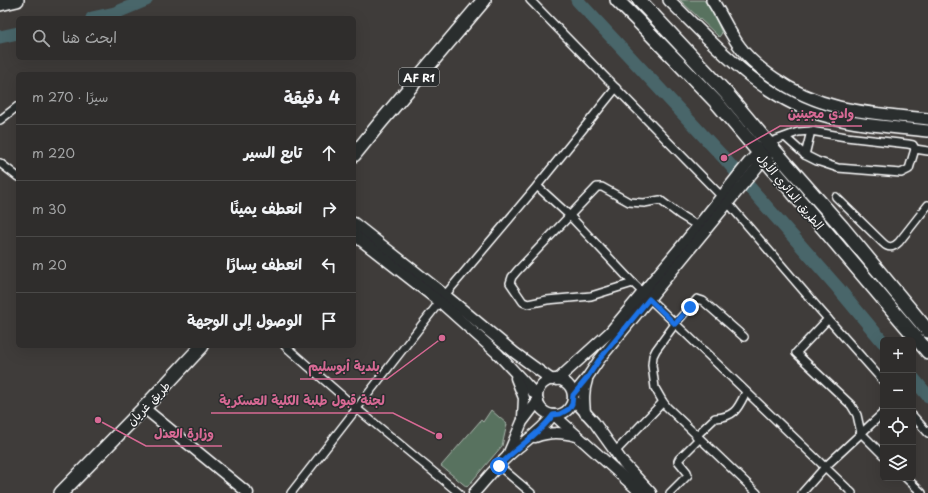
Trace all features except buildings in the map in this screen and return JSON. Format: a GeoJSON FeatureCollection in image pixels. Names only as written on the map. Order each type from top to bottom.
{"type":"FeatureCollection","features":[{"type":"Feature","properties":{"kind":"highway"},"geometry":{"type":"LineString","coordinates":[[0,4],[17,0]]}},
{"type":"Feature","properties":{"kind":"highway","name":"AF R1"},"geometry":{"type":"LineString","coordinates":[[356,153],[484,0]]}},
{"type":"Feature","properties":{"kind":"highway","name":"الطريق الدائري الأول"},"geometry":{"type":"LineString","coordinates":[[617,0],[717,103],[842,227],[928,331]]}},
{"type":"Feature","properties":{"kind":"highway","name":"الطريق الدائري الأول"},"geometry":{"type":"LineString","coordinates":[[638,0],[726,93],[766,152],[928,352]]}},
{"type":"Feature","properties":{"kind":"highway","name":"طريق غريان"},"geometry":{"type":"LineString","coordinates":[[60,493],[144,408],[200,348]]}},
{"type":"Feature","properties":{"kind":"main road"},"geometry":{"type":"LineString","coordinates":[[668,0],[735,64],[761,84],[786,100],[813,112],[840,120],[928,131]]}},
{"type":"Feature","properties":{"kind":"main road"},"geometry":{"type":"LineString","coordinates":[[712,0],[734,39],[747,55],[761,68],[790,88],[825,103],[853,111],[928,119]]}},
{"type":"Feature","properties":{"kind":"street"},"geometry":{"type":"LineString","coordinates":[[530,0],[616,88],[727,197],[828,319],[880,378]]}},
{"type":"Feature","properties":{"kind":"street"},"geometry":{"type":"LineString","coordinates":[[291,493],[443,298],[537,186],[616,88]]}},
{"type":"Feature","properties":{"kind":"street"},"geometry":{"type":"LineString","coordinates":[[0,120],[16,108]]}},
{"type":"Feature","properties":{"kind":"street"},"geometry":{"type":"LineString","coordinates":[[805,155],[811,131]]}},
{"type":"Feature","properties":{"kind":"street"},"geometry":{"type":"LineString","coordinates":[[508,456],[522,422],[537,398],[542,386],[554,380],[610,332],[646,296],[766,152],[798,132],[811,131],[846,137],[908,144],[913,145],[915,149],[928,151]]}},
{"type":"Feature","properties":{"kind":"street"},"geometry":{"type":"LineString","coordinates":[[766,152],[805,155],[817,162],[838,168],[901,173],[909,169],[912,164],[915,149]]}},
{"type":"Feature","properties":{"kind":"street"},"geometry":{"type":"LineString","coordinates":[[0,163],[16,176]]}},
{"type":"Feature","properties":{"kind":"street"},"geometry":{"type":"LineString","coordinates":[[537,186],[570,216],[646,296],[852,493]]}},
{"type":"Feature","properties":{"kind":"street"},"geometry":{"type":"LineString","coordinates":[[633,283],[591,296],[574,299],[547,300],[528,304],[523,302],[510,283],[512,277],[597,187],[602,187],[629,202],[644,203],[660,200],[698,226]]}},
{"type":"Feature","properties":{"kind":"street"},"geometry":{"type":"LineString","coordinates":[[474,493],[508,456],[545,426],[553,415],[560,414],[569,409],[573,397],[599,360],[698,226],[727,197]]}},
{"type":"Feature","properties":{"kind":"street"},"geometry":{"type":"LineString","coordinates":[[836,197],[882,243],[891,247],[895,246],[899,242],[928,205]]}},
{"type":"Feature","properties":{"kind":"street"},"geometry":{"type":"LineString","coordinates":[[356,225],[443,298],[513,370],[537,398],[543,410],[553,415],[579,437],[641,493]]}},
{"type":"Feature","properties":{"kind":"street"},"geometry":{"type":"LineString","coordinates":[[356,236],[443,298],[554,380],[568,385],[573,397],[624,464],[651,493]]}},
{"type":"Feature","properties":{"kind":"street"},"geometry":{"type":"LineString","coordinates":[[744,337],[700,299],[695,301],[660,344],[653,356],[652,365],[655,388],[663,402],[757,493]]}},
{"type":"Feature","properties":{"kind":"street"},"geometry":{"type":"LineString","coordinates":[[828,319],[796,353],[851,405],[857,415],[861,433],[880,451]]}},
{"type":"Feature","properties":{"kind":"street"},"geometry":{"type":"LineString","coordinates":[[287,348],[356,408],[459,493]]}},
{"type":"Feature","properties":{"kind":"street"},"geometry":{"type":"LineString","coordinates":[[513,370],[524,398],[522,422]]}},
{"type":"Feature","properties":{"kind":"street"},"geometry":{"type":"LineString","coordinates":[[586,413],[583,398],[587,378]]}},
{"type":"Feature","properties":{"kind":"street"},"geometry":{"type":"LineString","coordinates":[[670,493],[688,475],[678,461],[679,459],[715,418],[725,417],[738,408],[746,392]]}},
{"type":"Feature","properties":{"kind":"street"},"geometry":{"type":"LineString","coordinates":[[615,452],[663,402]]}},
{"type":"Feature","properties":{"kind":"street"},"geometry":{"type":"LineString","coordinates":[[144,408],[248,493]]}},
{"type":"Feature","properties":{"kind":"street"},"geometry":{"type":"LineString","coordinates":[[802,493],[825,467],[880,416]]}},
{"type":"Feature","properties":{"kind":"street"},"geometry":{"type":"LineString","coordinates":[[916,419],[928,433]]}},
{"type":"Feature","properties":{"kind":"street"},"geometry":{"type":"LineString","coordinates":[[530,439],[552,432],[563,432],[579,437]]}},
{"type":"Feature","properties":{"kind":"street"},"geometry":{"type":"LineString","coordinates":[[499,466],[527,492]]}},
{"type":"Feature","properties":{"kind":"street"},"geometry":{"type":"LineString","coordinates":[[909,481],[922,493]]}},
{"type":"Feature","properties":{"kind":"green space"},"geometry":{"type":"Polygon","coordinates":[[[680,0],[704,0],[713,13],[722,33],[719,37],[680,0]]]}},
{"type":"Feature","properties":{"kind":"green space"},"geometry":{"type":"Polygon","coordinates":[[[491,410],[507,424],[502,446],[467,487],[441,466],[481,420],[483,422],[491,410]]]}},
{"type":"Feature","properties":{"kind":"waterway"},"geometry":{"type":"LineString","coordinates":[[101,16],[115,13],[146,0]]}},
{"type":"Feature","properties":{"kind":"waterway"},"geometry":{"type":"LineString","coordinates":[[577,0],[724,158],[880,338]]}},
{"type":"Feature","properties":{"kind":"waterway"},"geometry":{"type":"LineString","coordinates":[[0,37],[16,33]]}},
{"type":"Feature","properties":{"kind":"waterway"},"geometry":{"type":"LineString","coordinates":[[916,382],[928,396]]}},
{"type":"Feature","properties":{"kind":"place","name":"وادي مجينين"},"geometry":{"type":"Point","coordinates":[724,158]}},
{"type":"Feature","properties":{"kind":"place","name":"بلدية أبوسليم"},"geometry":{"type":"Point","coordinates":[442,338]}},
{"type":"Feature","properties":{"kind":"place","name":"وزارة العدل"},"geometry":{"type":"Point","coordinates":[98,420]}},
{"type":"Feature","properties":{"kind":"place","name":"لجنة قبول طلبة الكلية العسكرية"},"geometry":{"type":"Point","coordinates":[439,436]}},
{"type":"Feature","properties":{"kind":"route"},"geometry":{"type":"LineString","coordinates":[[499,466],[508,456],[545,426],[553,415],[560,414],[569,409],[572,404],[573,395],[599,360],[649,299],[675,324],[690,307]]}}]}
